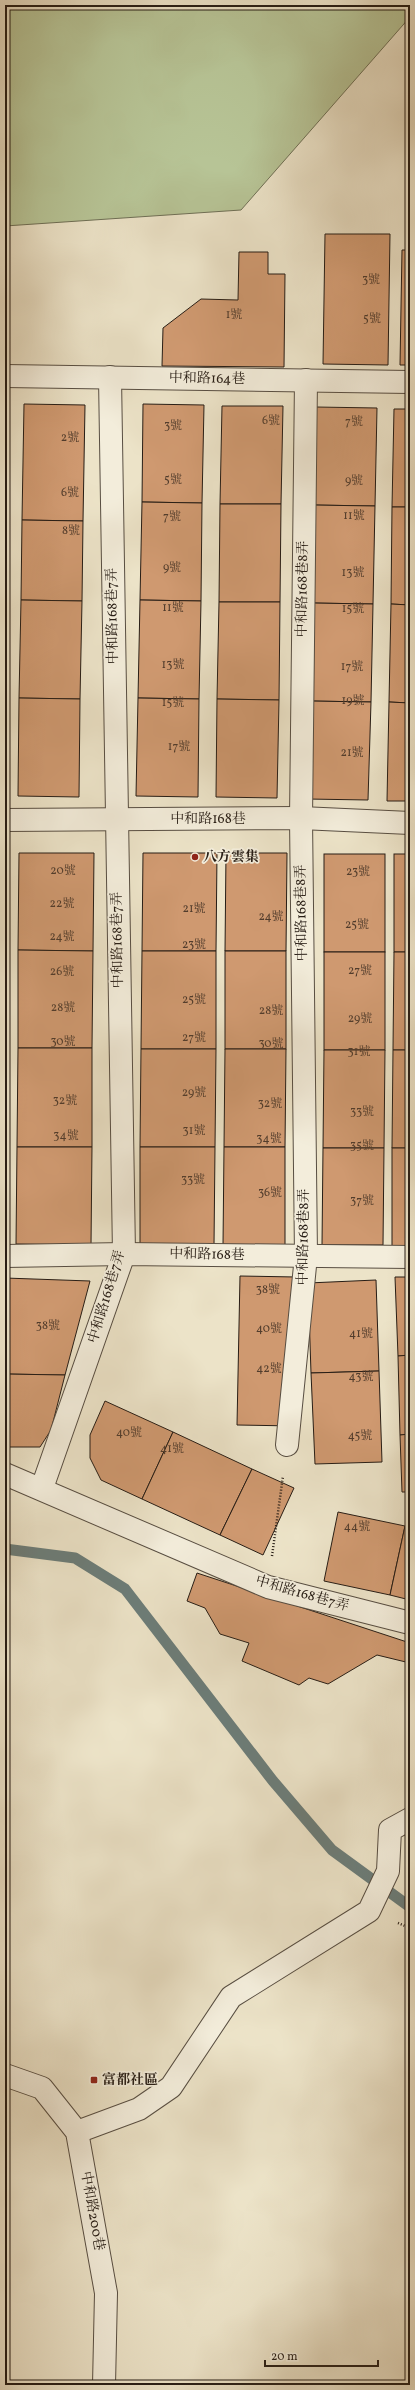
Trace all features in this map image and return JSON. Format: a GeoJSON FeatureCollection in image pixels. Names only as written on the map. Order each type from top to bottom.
{"type":"FeatureCollection","features":[{"type":"Feature","properties":{"kind":"street","name":"中和路164巷"},"geometry":{"type":"LineString","coordinates":[[5,376],[410,382]]}},
{"type":"Feature","properties":{"kind":"street","name":"中和路168巷7弄"},"geometry":{"type":"LineString","coordinates":[[42,1488],[124,1254],[110,377]]}},
{"type":"Feature","properties":{"kind":"street","name":"中和路168巷8弄"},"geometry":{"type":"LineString","coordinates":[[287,1445],[306,1256],[301,818],[306,380]]}},
{"type":"Feature","properties":{"kind":"street","name":"中和路168巷"},"geometry":{"type":"LineString","coordinates":[[5,820],[301,818],[410,823]]}},
{"type":"Feature","properties":{"kind":"street","name":"中和路168巷"},"geometry":{"type":"LineString","coordinates":[[5,1256],[124,1254],[410,1257]]}},
{"type":"Feature","properties":{"kind":"street","name":"中和路168巷7弄"},"geometry":{"type":"LineString","coordinates":[[5,1474],[42,1488],[268,1587],[410,1623]]}},
{"type":"Feature","properties":{"kind":"street"},"geometry":{"type":"LineString","coordinates":[[77,2132],[139,2109],[171,2087],[231,1997],[369,1911],[388,1871],[390,1830],[410,1820]]}},
{"type":"Feature","properties":{"kind":"street","name":"中和路200巷"},"geometry":{"type":"LineString","coordinates":[[5,2074],[42,2088],[77,2132],[106,2293],[104,2385]]}},
{"type":"Feature","properties":{"kind":"path"},"geometry":{"type":"LineString","coordinates":[[268,1587],[287,1445]]}},
{"type":"Feature","properties":{"kind":"green space"},"geometry":{"type":"Polygon","coordinates":[[[5,5],[410,5],[410,17],[241,210],[5,226],[5,5]]]}},
{"type":"Feature","properties":{"kind":"building"},"geometry":{"type":"Polygon","coordinates":[[[325,234],[390,234],[388,365],[323,364],[325,234]]]}},
{"type":"Feature","properties":{"kind":"building"},"geometry":{"type":"Polygon","coordinates":[[[402,250],[410,250],[410,365],[400,365],[402,250]]]}},
{"type":"Feature","properties":{"kind":"building"},"geometry":{"type":"Polygon","coordinates":[[[239,252],[268,252],[268,274],[285,274],[284,367],[162,366],[163,328],[201,299],[238,300],[239,252]]]}},
{"type":"Feature","properties":{"kind":"building"},"geometry":{"type":"Polygon","coordinates":[[[24,404],[85,405],[83,521],[22,520],[24,404]]]}},
{"type":"Feature","properties":{"kind":"building"},"geometry":{"type":"Polygon","coordinates":[[[143,404],[204,405],[202,503],[142,502],[143,404]]]}},
{"type":"Feature","properties":{"kind":"building"},"geometry":{"type":"Polygon","coordinates":[[[222,406],[283,406],[281,504],[220,504],[222,406]]]}},
{"type":"Feature","properties":{"kind":"building"},"geometry":{"type":"Polygon","coordinates":[[[316,407],[377,408],[375,506],[313,505],[316,407]]]}},
{"type":"Feature","properties":{"kind":"building"},"geometry":{"type":"Polygon","coordinates":[[[394,409],[410,409],[410,507],[392,507],[394,409]]]}},
{"type":"Feature","properties":{"kind":"building"},"geometry":{"type":"Polygon","coordinates":[[[142,502],[202,503],[201,601],[140,600],[142,502]]]}},
{"type":"Feature","properties":{"kind":"building"},"geometry":{"type":"Polygon","coordinates":[[[220,504],[281,504],[280,602],[219,602],[220,504]]]}},
{"type":"Feature","properties":{"kind":"building"},"geometry":{"type":"Polygon","coordinates":[[[313,505],[375,506],[373,604],[312,603],[313,505]]]}},
{"type":"Feature","properties":{"kind":"building"},"geometry":{"type":"Polygon","coordinates":[[[392,507],[410,507],[410,605],[391,604],[392,507]]]}},
{"type":"Feature","properties":{"kind":"building"},"geometry":{"type":"Polygon","coordinates":[[[22,520],[83,521],[82,601],[21,600],[22,520]]]}},
{"type":"Feature","properties":{"kind":"building"},"geometry":{"type":"Polygon","coordinates":[[[21,600],[82,601],[80,699],[19,698],[21,600]]]}},
{"type":"Feature","properties":{"kind":"building"},"geometry":{"type":"Polygon","coordinates":[[[140,600],[201,601],[199,699],[138,698],[140,600]]]}},
{"type":"Feature","properties":{"kind":"building"},"geometry":{"type":"Polygon","coordinates":[[[219,602],[280,602],[279,700],[217,699],[219,602]]]}},
{"type":"Feature","properties":{"kind":"building"},"geometry":{"type":"Polygon","coordinates":[[[312,603],[373,604],[371,702],[310,701],[312,603]]]}},
{"type":"Feature","properties":{"kind":"building"},"geometry":{"type":"Polygon","coordinates":[[[391,604],[410,605],[410,703],[389,702],[391,604]]]}},
{"type":"Feature","properties":{"kind":"building"},"geometry":{"type":"Polygon","coordinates":[[[19,698],[80,699],[79,797],[18,796],[19,698]]]}},
{"type":"Feature","properties":{"kind":"building"},"geometry":{"type":"Polygon","coordinates":[[[138,698],[199,699],[198,797],[136,796],[138,698]]]}},
{"type":"Feature","properties":{"kind":"building"},"geometry":{"type":"Polygon","coordinates":[[[217,699],[279,700],[277,798],[216,797],[217,699]]]}},
{"type":"Feature","properties":{"kind":"building"},"geometry":{"type":"Polygon","coordinates":[[[310,701],[371,702],[368,800],[307,799],[310,701]]]}},
{"type":"Feature","properties":{"kind":"building"},"geometry":{"type":"Polygon","coordinates":[[[389,702],[410,703],[410,801],[387,801],[389,702]]]}},
{"type":"Feature","properties":{"kind":"building"},"geometry":{"type":"Polygon","coordinates":[[[19,853],[94,853],[93,951],[18,950],[19,853]]]}},
{"type":"Feature","properties":{"kind":"building"},"geometry":{"type":"Polygon","coordinates":[[[143,853],[217,853],[216,951],[142,951],[143,853]]]}},
{"type":"Feature","properties":{"kind":"building"},"geometry":{"type":"Polygon","coordinates":[[[226,853],[287,853],[286,951],[225,951],[226,853]]]}},
{"type":"Feature","properties":{"kind":"building"},"geometry":{"type":"Polygon","coordinates":[[[324,854],[385,854],[385,952],[324,952],[324,854]]]}},
{"type":"Feature","properties":{"kind":"building"},"geometry":{"type":"Polygon","coordinates":[[[394,854],[410,854],[410,952],[394,952],[394,854]]]}},
{"type":"Feature","properties":{"kind":"building"},"geometry":{"type":"Polygon","coordinates":[[[18,950],[93,951],[92,1048],[18,1048],[18,950]]]}},
{"type":"Feature","properties":{"kind":"building"},"geometry":{"type":"Polygon","coordinates":[[[142,951],[216,951],[216,1049],[141,1049],[142,951]]]}},
{"type":"Feature","properties":{"kind":"building"},"geometry":{"type":"Polygon","coordinates":[[[225,951],[286,951],[286,1049],[225,1049],[225,951]]]}},
{"type":"Feature","properties":{"kind":"building"},"geometry":{"type":"Polygon","coordinates":[[[324,952],[385,952],[385,1050],[324,1050],[324,952]]]}},
{"type":"Feature","properties":{"kind":"building"},"geometry":{"type":"Polygon","coordinates":[[[394,952],[410,952],[410,1050],[393,1050],[394,952]]]}},
{"type":"Feature","properties":{"kind":"building"},"geometry":{"type":"Polygon","coordinates":[[[18,1048],[92,1048],[92,1147],[17,1147],[18,1048]]]}},
{"type":"Feature","properties":{"kind":"building"},"geometry":{"type":"Polygon","coordinates":[[[141,1049],[216,1049],[215,1147],[140,1147],[141,1049]]]}},
{"type":"Feature","properties":{"kind":"building"},"geometry":{"type":"Polygon","coordinates":[[[225,1049],[286,1049],[285,1147],[224,1147],[225,1049]]]}},
{"type":"Feature","properties":{"kind":"building"},"geometry":{"type":"Polygon","coordinates":[[[324,1050],[385,1050],[384,1148],[323,1148],[324,1050]]]}},
{"type":"Feature","properties":{"kind":"building"},"geometry":{"type":"Polygon","coordinates":[[[393,1050],[410,1050],[410,1148],[392,1148],[393,1050]]]}},
{"type":"Feature","properties":{"kind":"building"},"geometry":{"type":"Polygon","coordinates":[[[17,1147],[92,1147],[91,1245],[16,1244],[17,1147]]]}},
{"type":"Feature","properties":{"kind":"building"},"geometry":{"type":"Polygon","coordinates":[[[140,1147],[215,1147],[214,1245],[140,1245],[140,1147]]]}},
{"type":"Feature","properties":{"kind":"building"},"geometry":{"type":"Polygon","coordinates":[[[224,1147],[285,1147],[285,1245],[223,1245],[224,1147]]]}},
{"type":"Feature","properties":{"kind":"building"},"geometry":{"type":"Polygon","coordinates":[[[323,1148],[384,1148],[383,1245],[322,1245],[323,1148]]]}},
{"type":"Feature","properties":{"kind":"building"},"geometry":{"type":"Polygon","coordinates":[[[392,1148],[410,1148],[410,1246],[392,1246],[392,1148]]]}},
{"type":"Feature","properties":{"kind":"building"},"geometry":{"type":"Polygon","coordinates":[[[240,1276],[296,1277],[294,1426],[237,1425],[240,1276]]]}},
{"type":"Feature","properties":{"kind":"building"},"geometry":{"type":"Polygon","coordinates":[[[395,1277],[410,1277],[410,1355],[398,1356],[395,1277]]]}},
{"type":"Feature","properties":{"kind":"building"},"geometry":{"type":"Polygon","coordinates":[[[5,1278],[90,1281],[65,1375],[5,1374],[5,1278]]]}},
{"type":"Feature","properties":{"kind":"building"},"geometry":{"type":"Polygon","coordinates":[[[376,1280],[379,1371],[311,1373],[308,1283],[376,1280]]]}},
{"type":"Feature","properties":{"kind":"building"},"geometry":{"type":"Polygon","coordinates":[[[410,1355],[410,1434],[400,1435],[398,1356],[410,1355]]]}},
{"type":"Feature","properties":{"kind":"building"},"geometry":{"type":"Polygon","coordinates":[[[379,1371],[382,1462],[315,1464],[311,1373],[379,1371]]]}},
{"type":"Feature","properties":{"kind":"building"},"geometry":{"type":"Polygon","coordinates":[[[5,1374],[65,1375],[51,1430],[40,1447],[5,1447],[5,1374]]]}},
{"type":"Feature","properties":{"kind":"building"},"geometry":{"type":"Polygon","coordinates":[[[105,1401],[173,1432],[142,1499],[101,1480],[90,1458],[90,1435],[105,1401]]]}},
{"type":"Feature","properties":{"kind":"building"},"geometry":{"type":"Polygon","coordinates":[[[173,1432],[252,1469],[220,1535],[142,1499],[173,1432]]]}},
{"type":"Feature","properties":{"kind":"building"},"geometry":{"type":"Polygon","coordinates":[[[410,1434],[410,1492],[402,1492],[400,1435],[410,1434]]]}},
{"type":"Feature","properties":{"kind":"building"},"geometry":{"type":"Polygon","coordinates":[[[252,1469],[294,1488],[263,1555],[220,1535],[252,1469]]]}},
{"type":"Feature","properties":{"kind":"building"},"geometry":{"type":"Polygon","coordinates":[[[338,1512],[405,1526],[390,1595],[324,1581],[338,1512]]]}},
{"type":"Feature","properties":{"kind":"building"},"geometry":{"type":"Polygon","coordinates":[[[405,1526],[410,1527],[410,1600],[390,1595],[405,1526]]]}},
{"type":"Feature","properties":{"kind":"building"},"geometry":{"type":"Polygon","coordinates":[[[197,1573],[410,1643],[410,1663],[377,1655],[328,1684],[309,1678],[299,1685],[242,1661],[249,1643],[220,1634],[205,1608],[187,1601],[197,1573]]]}},
{"type":"Feature","properties":{"kind":"waterway"},"geometry":{"type":"LineString","coordinates":[[5,1549],[75,1558],[125,1589],[273,1781],[332,1850],[410,1907]]}},
{"type":"Feature","properties":{"kind":"place","name":"八方雲集"},"geometry":{"type":"Point","coordinates":[195,857]}},
{"type":"Feature","properties":{"kind":"place","name":"富都社區"},"geometry":{"type":"Point","coordinates":[94,2080]}}]}
